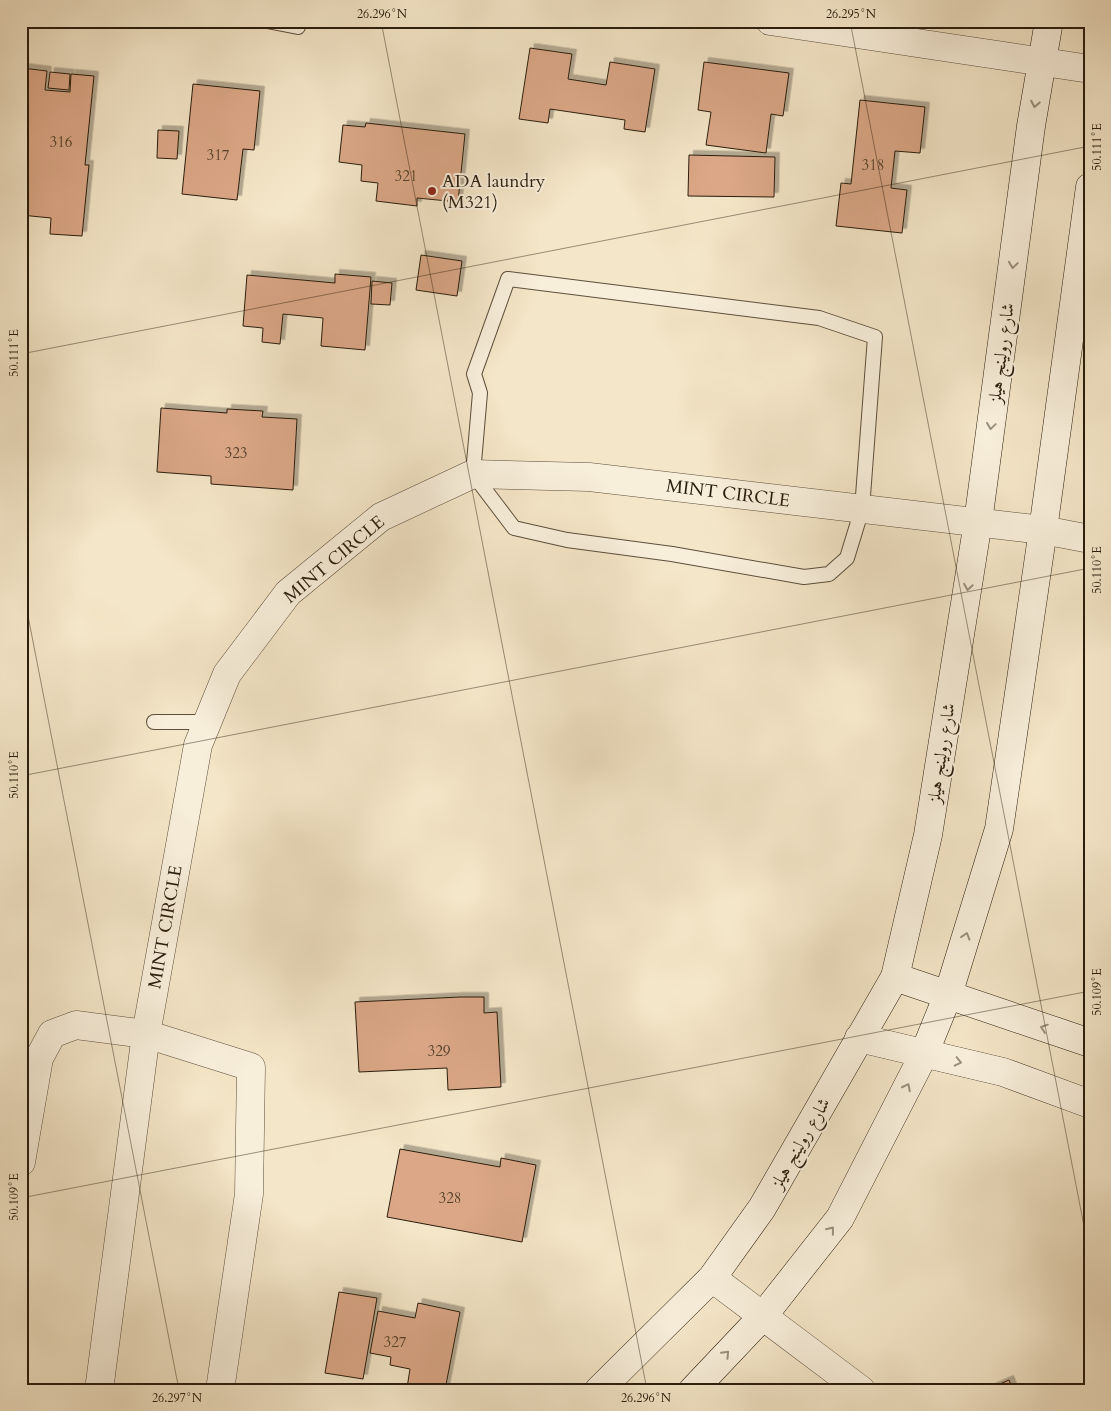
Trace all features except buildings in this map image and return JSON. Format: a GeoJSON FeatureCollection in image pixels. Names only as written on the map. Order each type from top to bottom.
{"type":"FeatureCollection","features":[{"type":"Feature","properties":{"kind":"main road"},"geometry":{"type":"LineString","coordinates":[[770,21],[1090,69]]}},
{"type":"Feature","properties":{"kind":"main road","name":"شارع رولينج هيلز"},"geometry":{"type":"LineString","coordinates":[[599,1390],[712,1278],[762,1208],[895,977],[928,835],[978,522],[1031,126],[1049,21]]}},
{"type":"Feature","properties":{"kind":"main road"},"geometry":{"type":"LineString","coordinates":[[693,1390],[763,1316],[840,1218],[924,1054],[948,996],[999,829],[1043,530],[1090,187]]}},
{"type":"Feature","properties":{"kind":"main road","name":"MINT CIRCLE"},"geometry":{"type":"LineString","coordinates":[[99,1390],[146,1034],[198,745],[227,674],[288,594],[381,517],[473,474],[589,477],[1043,530],[1090,539]]}},
{"type":"Feature","properties":{"kind":"main road"},"geometry":{"type":"LineString","coordinates":[[895,977],[1090,1043]]}},
{"type":"Feature","properties":{"kind":"main road"},"geometry":{"type":"LineString","coordinates":[[21,1162],[39,1058],[52,1034],[76,1025],[146,1034],[251,1067],[249,1194],[220,1390]]}},
{"type":"Feature","properties":{"kind":"main road"},"geometry":{"type":"LineString","coordinates":[[860,1038],[1003,1072],[1090,1104]]}},
{"type":"Feature","properties":{"kind":"main road"},"geometry":{"type":"LineString","coordinates":[[712,1278],[861,1390]]}},
{"type":"Feature","properties":{"kind":"lane"},"geometry":{"type":"LineString","coordinates":[[267,21],[298,27],[299,21]]}},
{"type":"Feature","properties":{"kind":"lane"},"geometry":{"type":"LineString","coordinates":[[508,279],[819,318],[875,337],[862,509],[847,558],[829,574],[804,577],[672,554],[567,540],[514,528],[473,474],[480,393],[474,374],[508,279]]}},
{"type":"Feature","properties":{"kind":"lane"},"geometry":{"type":"LineString","coordinates":[[154,722],[208,722]]}},
{"type":"Feature","properties":{"kind":"place","name":"ADA laundry (M321)"},"geometry":{"type":"Point","coordinates":[432,191]}}]}
